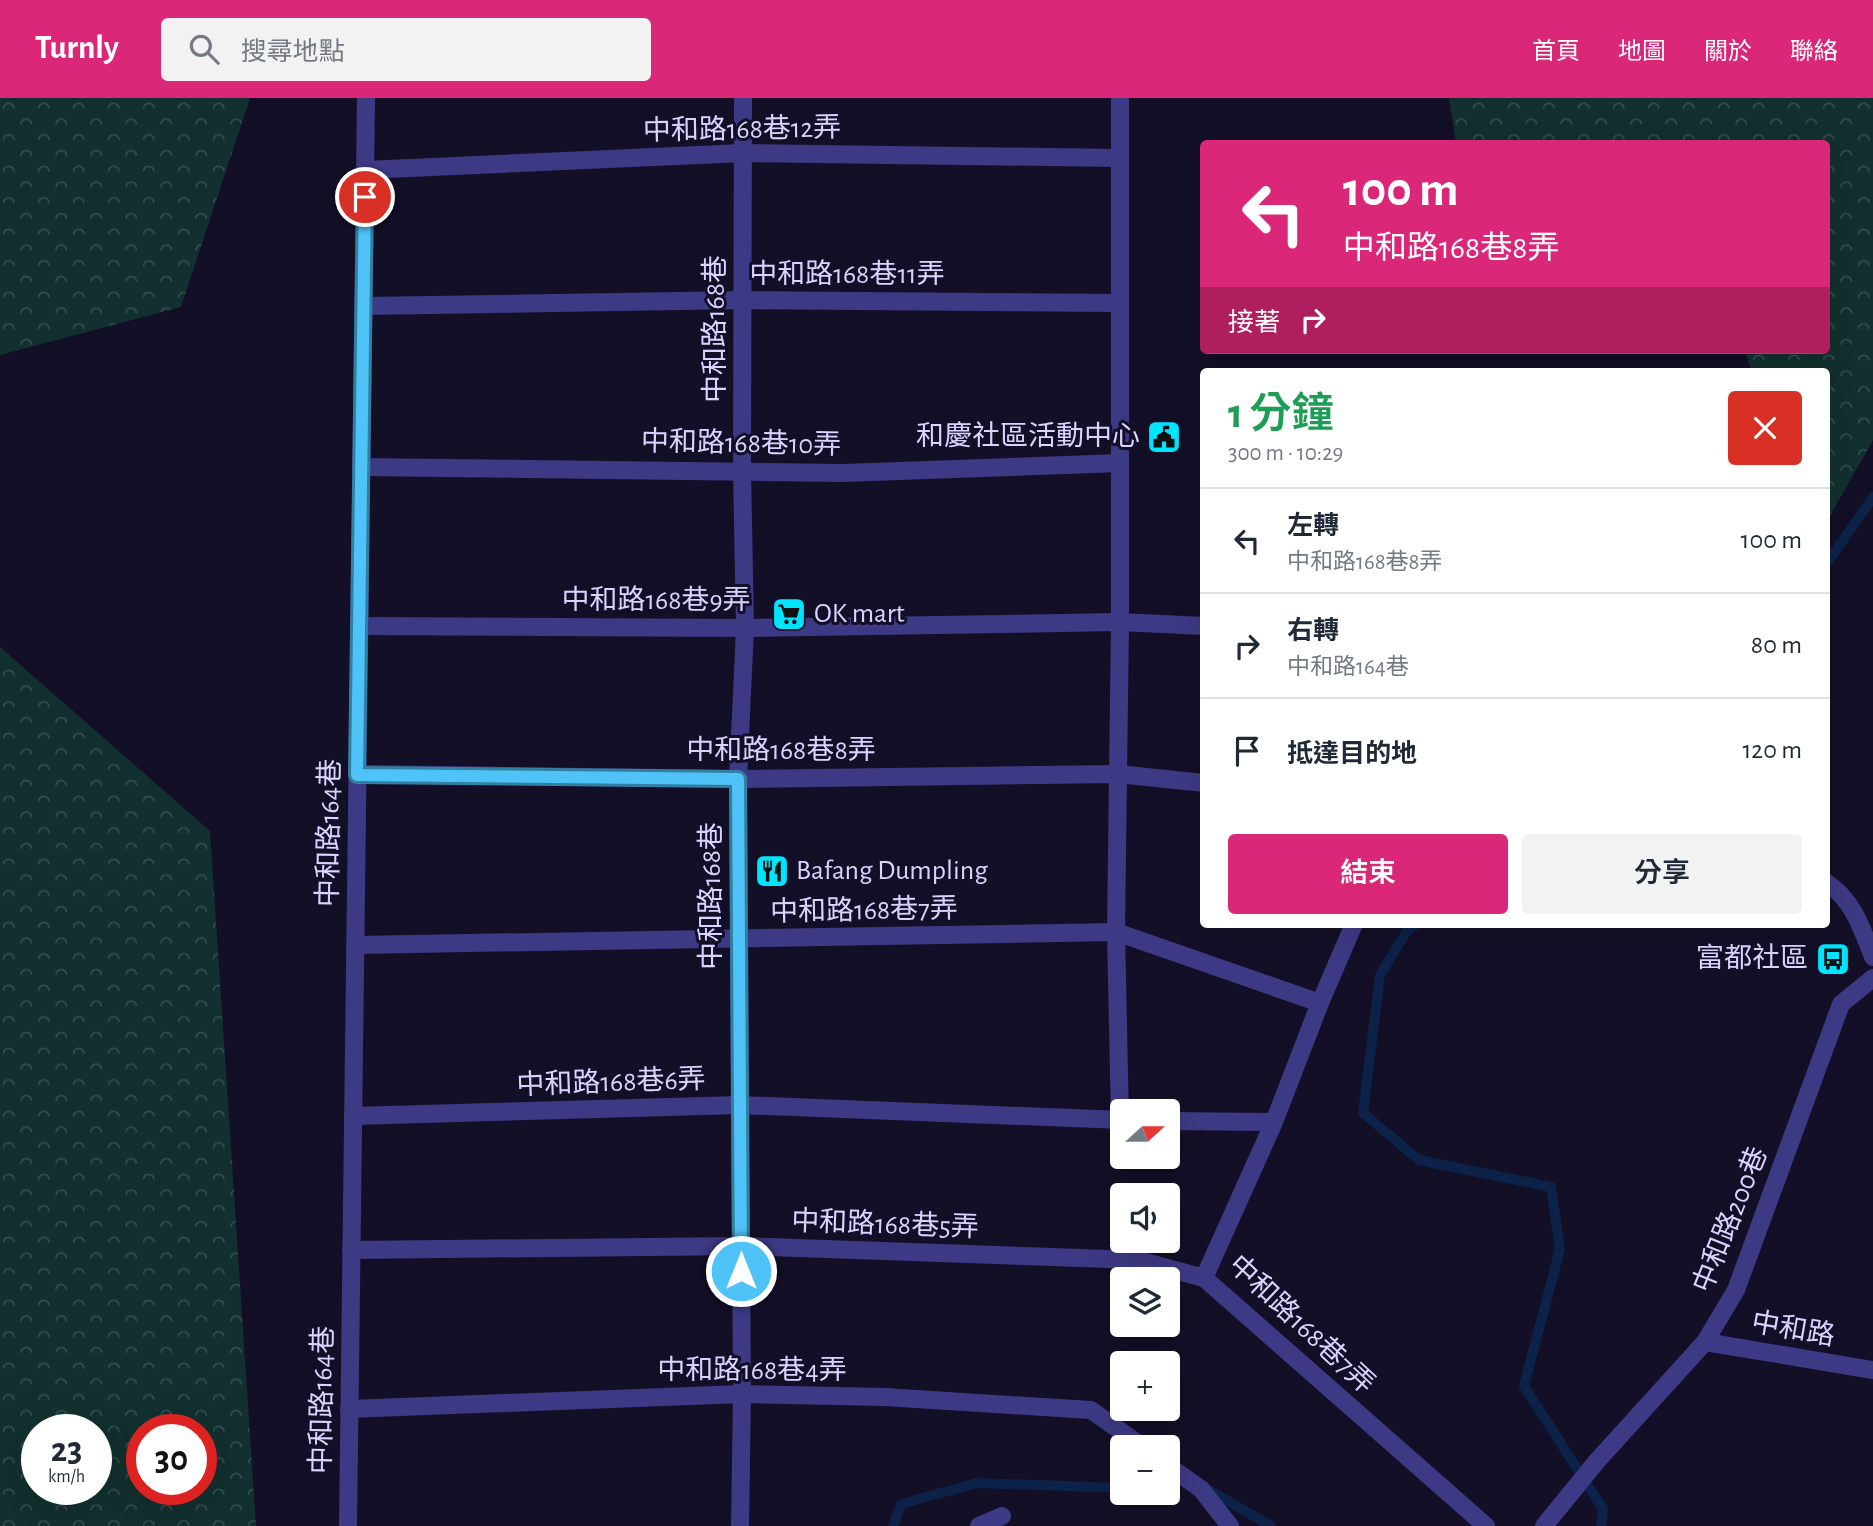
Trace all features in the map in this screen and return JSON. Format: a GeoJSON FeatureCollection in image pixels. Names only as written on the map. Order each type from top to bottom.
{"type":"FeatureCollection","features":[{"type":"Feature","properties":{"kind":"street","name":"中和路164巷"},"geometry":{"type":"LineString","coordinates":[[348,1526],[366,98]]}},
{"type":"Feature","properties":{"kind":"street","name":"中和路168巷"},"geometry":{"type":"LineString","coordinates":[[740,1526],[742,1394],[738,779],[745,628],[741,470],[743,98]]}},
{"type":"Feature","properties":{"kind":"street"},"geometry":{"type":"LineString","coordinates":[[1120,98],[1120,622],[1116,933],[1120,1099]]}},
{"type":"Feature","properties":{"kind":"street","name":"中和路168巷12弄"},"geometry":{"type":"LineString","coordinates":[[366,170],[743,153],[1120,159]]}},
{"type":"Feature","properties":{"kind":"street","name":"中和路168巷11弄"},"geometry":{"type":"LineString","coordinates":[[363,306],[743,300],[1120,303]]}},
{"type":"Feature","properties":{"kind":"street","name":"中和路168巷10弄"},"geometry":{"type":"LineString","coordinates":[[361,467],[843,473],[1120,463]]}},
{"type":"Feature","properties":{"kind":"street","name":"中和路168巷9弄"},"geometry":{"type":"LineString","coordinates":[[360,626],[745,628],[1120,622],[1200,626]]}},
{"type":"Feature","properties":{"kind":"street","name":"中和路168巷8弄"},"geometry":{"type":"LineString","coordinates":[[357,775],[738,779],[1118,774],[1200,783]]}},
{"type":"Feature","properties":{"kind":"street"},"geometry":{"type":"LineString","coordinates":[[1830,885],[1840,892],[1859,920],[1873,957]]}},
{"type":"Feature","properties":{"kind":"street","name":"中和路168巷7弄"},"geometry":{"type":"LineString","coordinates":[[1352,928],[1274,1122],[1204,1278],[1486,1526]]}},
{"type":"Feature","properties":{"kind":"street","name":"中和路168巷7弄"},"geometry":{"type":"LineString","coordinates":[[355,945],[1116,933],[1320,1003]]}},
{"type":"Feature","properties":{"kind":"street","name":"中和路200巷"},"geometry":{"type":"LineString","coordinates":[[1544,1526],[1597,1461],[1705,1342],[1736,1290],[1841,1004],[1873,978]]}},
{"type":"Feature","properties":{"kind":"street","name":"中和路168巷6弄"},"geometry":{"type":"LineString","coordinates":[[353,1116],[740,1105],[1110,1120]]}},
{"type":"Feature","properties":{"kind":"street"},"geometry":{"type":"LineString","coordinates":[[1180,1121],[1274,1122]]}},
{"type":"Feature","properties":{"kind":"street","name":"中和路168巷5弄"},"geometry":{"type":"LineString","coordinates":[[351,1250],[741,1246],[1138,1260],[1204,1278]]}},
{"type":"Feature","properties":{"kind":"street","name":"中和路"},"geometry":{"type":"LineString","coordinates":[[1705,1342],[1873,1370]]}},
{"type":"Feature","properties":{"kind":"street","name":"中和路168巷4弄"},"geometry":{"type":"LineString","coordinates":[[349,1409],[742,1394],[885,1398],[1091,1410],[1126,1435]]}},
{"type":"Feature","properties":{"kind":"street"},"geometry":{"type":"LineString","coordinates":[[1180,1474],[1201,1489],[1230,1526]]}},
{"type":"Feature","properties":{"kind":"street"},"geometry":{"type":"LineString","coordinates":[[979,1526],[1002,1516]]}},
{"type":"Feature","properties":{"kind":"green space"},"geometry":{"type":"Polygon","coordinates":[[[0,98],[250,98],[181,307],[0,355],[0,98]]]}},
{"type":"Feature","properties":{"kind":"green space"},"geometry":{"type":"Polygon","coordinates":[[[1449,98],[1873,98],[1873,440],[1830,516],[1830,368],[1750,368],[1746,354],[1830,354],[1830,140],[1456,140],[1449,98]]]}},
{"type":"Feature","properties":{"kind":"green space"},"geometry":{"type":"Polygon","coordinates":[[[0,647],[210,831],[256,1526],[0,1526],[0,647]]]}},
{"type":"Feature","properties":{"kind":"waterway"},"geometry":{"type":"LineString","coordinates":[[1830,559],[1873,497]]}},
{"type":"Feature","properties":{"kind":"waterway"},"geometry":{"type":"LineString","coordinates":[[1411,928],[1380,975],[1363,1113],[1419,1160],[1551,1187],[1560,1249],[1524,1386],[1603,1509],[1601,1526]]}},
{"type":"Feature","properties":{"kind":"waterway"},"geometry":{"type":"LineString","coordinates":[[893,1526],[901,1504],[977,1483],[1110,1488]]}},
{"type":"Feature","properties":{"kind":"waterway"},"geometry":{"type":"LineString","coordinates":[[1209,1490],[1271,1526]]}},
{"type":"Feature","properties":{"kind":"place","name":"和慶社區活動中心"},"geometry":{"type":"Point","coordinates":[1164,437]}},
{"type":"Feature","properties":{"kind":"place","name":"OK mart"},"geometry":{"type":"Point","coordinates":[789,614]}},
{"type":"Feature","properties":{"kind":"place","name":"Bafang Dumpling"},"geometry":{"type":"Point","coordinates":[772,871]}},
{"type":"Feature","properties":{"kind":"place","name":"富都社區"},"geometry":{"type":"Point","coordinates":[1833,959]}},
{"type":"Feature","properties":{"kind":"route"},"geometry":{"type":"LineString","coordinates":[[365,197],[357,775],[738,779],[741,1271]]}}]}
